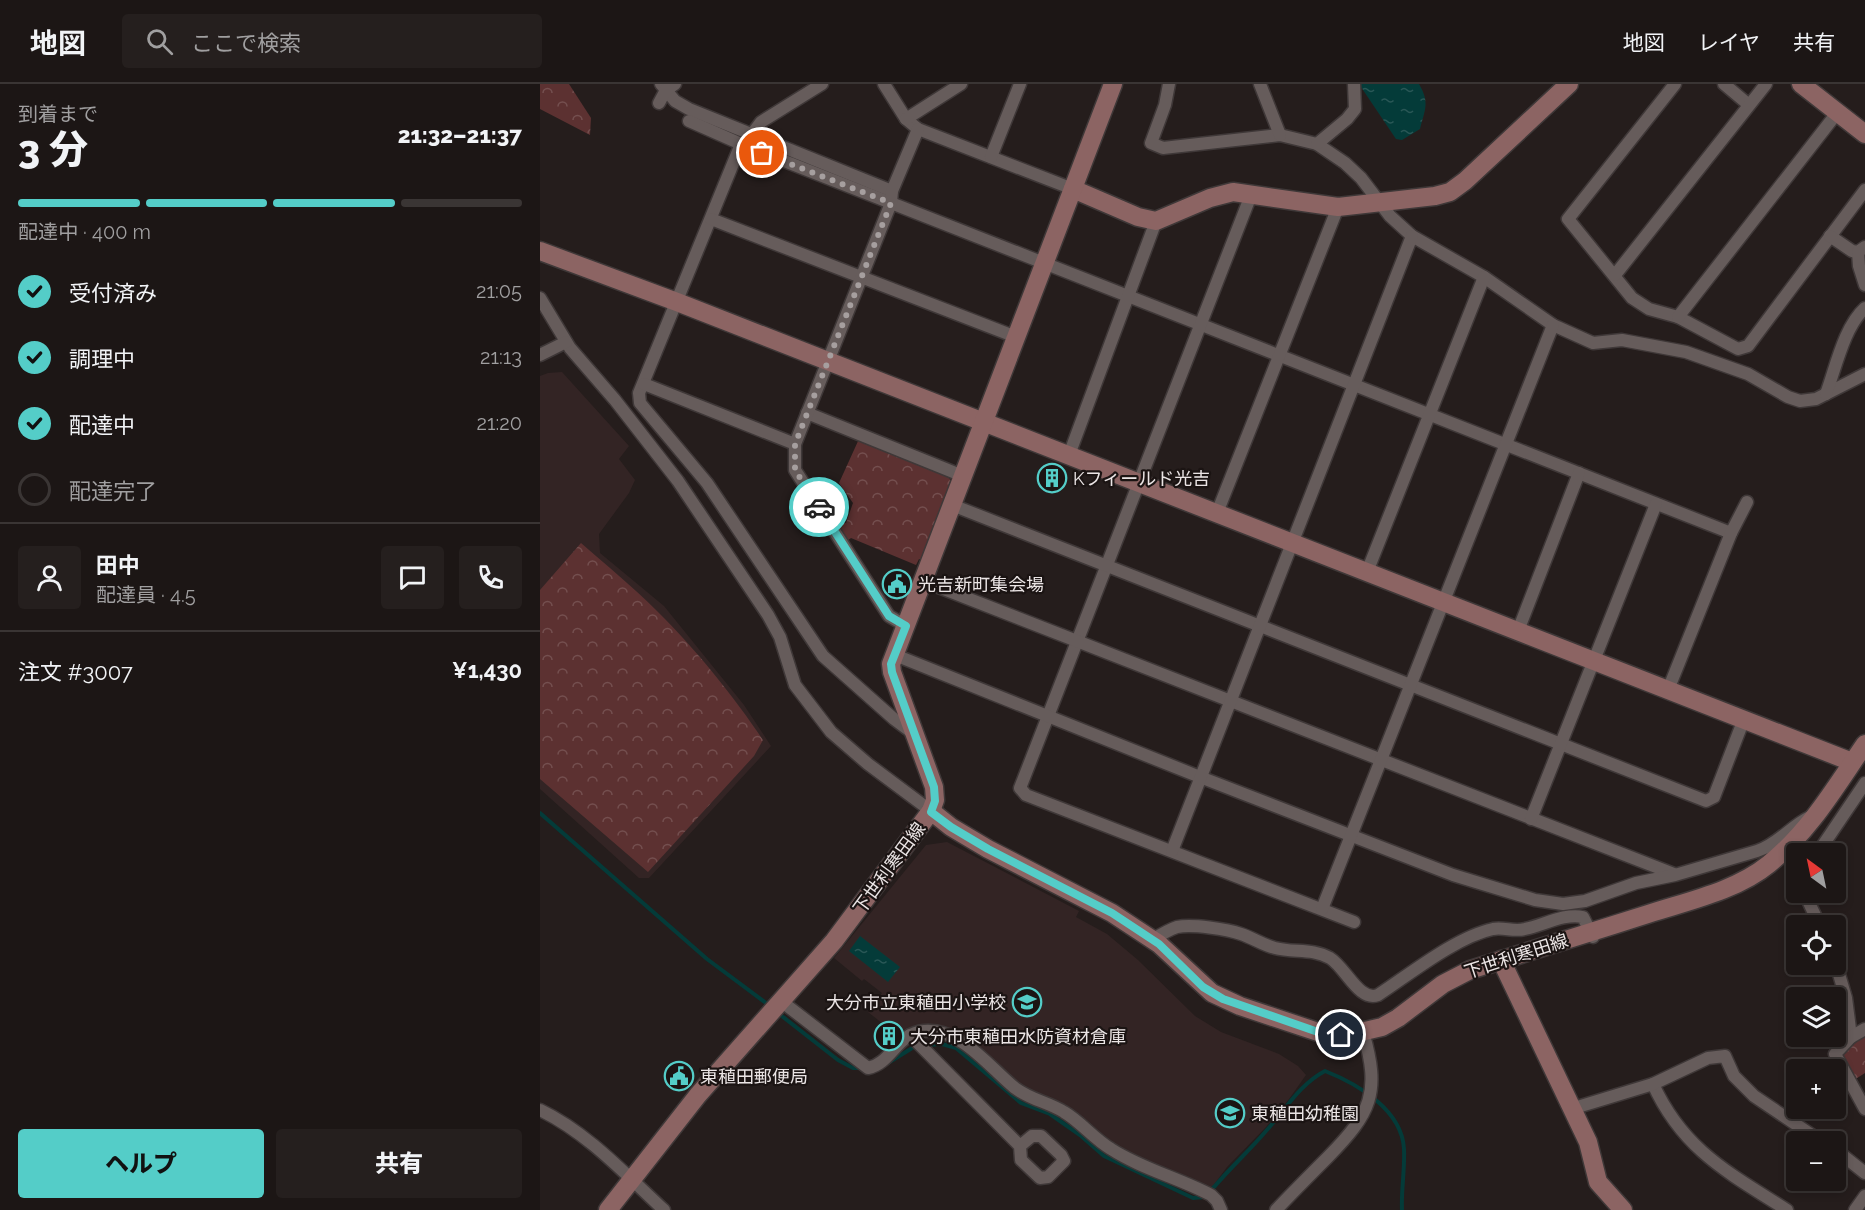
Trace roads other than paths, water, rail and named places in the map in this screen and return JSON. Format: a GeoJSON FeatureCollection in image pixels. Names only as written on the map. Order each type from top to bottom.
{"type":"FeatureCollection","features":[{"type":"Feature","properties":{"kind":"street"},"geometry":{"type":"LineString","coordinates":[[752,134],[761,122],[822,84]]}},
{"type":"Feature","properties":{"kind":"street"},"geometry":{"type":"LineString","coordinates":[[884,84],[906,118],[918,129],[1073,189],[1138,217],[1156,221],[1210,198],[1233,192],[1338,207],[1435,196],[1450,192],[1465,181],[1569,84]]}},
{"type":"Feature","properties":{"kind":"street"},"geometry":{"type":"LineString","coordinates":[[906,118],[961,84]]}},
{"type":"Feature","properties":{"kind":"street"},"geometry":{"type":"LineString","coordinates":[[991,158],[1020,84]]}},
{"type":"Feature","properties":{"kind":"street"},"geometry":{"type":"LineString","coordinates":[[540,298],[566,342],[631,419],[713,531],[775,626],[795,685],[802,696],[837,739],[931,812],[935,801],[934,787],[891,664],[1113,84]]}},
{"type":"Feature","properties":{"kind":"street"},"geometry":{"type":"LineString","coordinates":[[1169,84],[1165,105],[1151,143],[1163,148],[1280,135],[1317,144],[1345,163],[1361,178],[1390,216],[1412,236],[1484,277],[1553,325],[1593,343],[1622,340],[1686,352],[1748,374],[1794,399],[1808,401],[1865,374]]}},
{"type":"Feature","properties":{"kind":"street"},"geometry":{"type":"LineString","coordinates":[[1260,84],[1280,135]]}},
{"type":"Feature","properties":{"kind":"street"},"geometry":{"type":"LineString","coordinates":[[1317,144],[1347,119],[1355,109],[1354,84]]}},
{"type":"Feature","properties":{"kind":"street"},"geometry":{"type":"LineString","coordinates":[[1674,84],[1568,219],[1632,298],[1649,309],[1678,317],[1737,349],[1748,346],[1865,190]]}},
{"type":"Feature","properties":{"kind":"street"},"geometry":{"type":"LineString","coordinates":[[1724,84],[1749,105]]}},
{"type":"Feature","properties":{"kind":"street"},"geometry":{"type":"LineString","coordinates":[[1615,275],[1766,84]]}},
{"type":"Feature","properties":{"kind":"street"},"geometry":{"type":"LineString","coordinates":[[1801,84],[1865,134]]}},
{"type":"Feature","properties":{"kind":"street"},"geometry":{"type":"LineString","coordinates":[[668,86],[675,101],[689,109],[752,134],[1045,263],[1731,533]]}},
{"type":"Feature","properties":{"kind":"street"},"geometry":{"type":"LineString","coordinates":[[659,103],[668,86]]}},
{"type":"Feature","properties":{"kind":"street"},"geometry":{"type":"LineString","coordinates":[[1678,317],[1837,113]]}},
{"type":"Feature","properties":{"kind":"street"},"geometry":{"type":"LineString","coordinates":[[689,121],[741,144],[891,197]]}},
{"type":"Feature","properties":{"kind":"street"},"geometry":{"type":"LineString","coordinates":[[906,626],[889,616],[795,470],[795,444],[918,129]]}},
{"type":"Feature","properties":{"kind":"street"},"geometry":{"type":"LineString","coordinates":[[741,144],[645,384],[639,393],[640,403],[707,483],[823,656],[914,734]]}},
{"type":"Feature","properties":{"kind":"street"},"geometry":{"type":"LineString","coordinates":[[1251,195],[1020,788],[1026,795],[1354,922]]}},
{"type":"Feature","properties":{"kind":"street"},"geometry":{"type":"LineString","coordinates":[[1217,513],[1338,207]]}},
{"type":"Feature","properties":{"kind":"street"},"geometry":{"type":"LineString","coordinates":[[711,219],[1016,338]]}},
{"type":"Feature","properties":{"kind":"street"},"geometry":{"type":"LineString","coordinates":[[1069,455],[1156,221]]}},
{"type":"Feature","properties":{"kind":"street"},"geometry":{"type":"LineString","coordinates":[[1172,851],[1412,236]]}},
{"type":"Feature","properties":{"kind":"street"},"geometry":{"type":"LineString","coordinates":[[1830,236],[1852,251],[1861,250],[1859,266],[1865,285]]}},
{"type":"Feature","properties":{"kind":"street"},"geometry":{"type":"LineString","coordinates":[[540,251],[677,302],[1852,762]]}},
{"type":"Feature","properties":{"kind":"street"},"geometry":{"type":"LineString","coordinates":[[1367,572],[1484,277]]}},
{"type":"Feature","properties":{"kind":"street"},"geometry":{"type":"LineString","coordinates":[[1826,394],[1850,329],[1857,316],[1865,308]]}},
{"type":"Feature","properties":{"kind":"street"},"geometry":{"type":"LineString","coordinates":[[1322,909],[1553,325]]}},
{"type":"Feature","properties":{"kind":"street"},"geometry":{"type":"LineString","coordinates":[[540,355],[566,342]]}},
{"type":"Feature","properties":{"kind":"street"},"geometry":{"type":"LineString","coordinates":[[645,384],[795,444]]}},
{"type":"Feature","properties":{"kind":"street"},"geometry":{"type":"LineString","coordinates":[[807,413],[963,476]]}},
{"type":"Feature","properties":{"kind":"street"},"geometry":{"type":"LineString","coordinates":[[1518,631],[1579,473]]}},
{"type":"Feature","properties":{"kind":"street"},"geometry":{"type":"LineString","coordinates":[[1668,690],[1731,533],[1747,502]]}},
{"type":"Feature","properties":{"kind":"street"},"geometry":{"type":"LineString","coordinates":[[1531,819],[1656,504]]}},
{"type":"Feature","properties":{"kind":"street"},"geometry":{"type":"LineString","coordinates":[[952,505],[1706,801],[1714,797],[1744,719]]}},
{"type":"Feature","properties":{"kind":"street"},"geometry":{"type":"LineString","coordinates":[[923,580],[1675,875]]}},
{"type":"Feature","properties":{"kind":"street"},"geometry":{"type":"LineString","coordinates":[[895,655],[1453,875],[1535,900],[1556,903],[1585,901],[1636,883],[1675,875],[1767,848],[1796,824],[1818,813]]}},
{"type":"Feature","properties":{"kind":"street","name":"下世利寒田線"},"geometry":{"type":"LineString","coordinates":[[608,1210],[698,1095],[834,941],[931,812],[970,839],[1112,913],[1173,956],[1203,987],[1223,999],[1318,1032],[1341,1035],[1364,1032],[1398,1018],[1456,976],[1501,960],[1592,935],[1710,894],[1749,877],[1783,853],[1818,813],[1865,744]]}},
{"type":"Feature","properties":{"kind":"street"},"geometry":{"type":"LineString","coordinates":[[1824,843],[1865,783]]}},
{"type":"Feature","properties":{"kind":"street"},"geometry":{"type":"LineString","coordinates":[[1152,940],[1174,928],[1188,927],[1237,933],[1278,949],[1315,952],[1335,962],[1362,993],[1370,997],[1378,995],[1458,943],[1491,929],[1524,930],[1574,916],[1583,917],[1592,935]]}},
{"type":"Feature","properties":{"kind":"street"},"geometry":{"type":"LineString","coordinates":[[1501,960],[1588,1142],[1598,1182],[1623,1210]]}},
{"type":"Feature","properties":{"kind":"street"},"geometry":{"type":"LineString","coordinates":[[1839,975],[1846,998],[1851,1037]]}},
{"type":"Feature","properties":{"kind":"street"},"geometry":{"type":"LineString","coordinates":[[781,1000],[868,1068],[881,1062],[900,1042],[917,1032],[930,1031],[959,1040],[1027,1096],[1067,1114],[1117,1153],[1211,1195],[1221,1210]]}},
{"type":"Feature","properties":{"kind":"street"},"geometry":{"type":"LineString","coordinates":[[1865,1029],[1851,1037],[1835,1054],[1865,1109]]}},
{"type":"Feature","properties":{"kind":"street"},"geometry":{"type":"LineString","coordinates":[[1276,1210],[1350,1134],[1363,1116],[1370,1091],[1371,1076],[1370,1053],[1364,1032]]}},
{"type":"Feature","properties":{"kind":"street"},"geometry":{"type":"LineString","coordinates":[[910,1035],[1020,1146]]}},
{"type":"Feature","properties":{"kind":"street"},"geometry":{"type":"LineString","coordinates":[[1571,1109],[1653,1084],[1708,1058],[1725,1056],[1734,1076],[1754,1096],[1806,1131]]}},
{"type":"Feature","properties":{"kind":"street"},"geometry":{"type":"LineString","coordinates":[[1653,1084],[1662,1105],[1700,1152],[1721,1169],[1787,1210]]}},
{"type":"Feature","properties":{"kind":"street"},"geometry":{"type":"LineString","coordinates":[[540,1110],[561,1120],[633,1179],[664,1210]]}},
{"type":"Feature","properties":{"kind":"street"},"geometry":{"type":"LineString","coordinates":[[1846,1158],[1865,1173]]}},
{"type":"Feature","properties":{"kind":"street"},"geometry":{"type":"LineString","coordinates":[[1855,1210],[1865,1196]]}},
{"type":"Feature","properties":{"kind":"water"},"geometry":{"type":"Polygon","coordinates":[[[1359,84],[1419,84],[1425,101],[1420,129],[1402,140],[1396,139],[1359,84]]]}},
{"type":"Feature","properties":{"kind":"water"},"geometry":{"type":"Polygon","coordinates":[[[860,936],[900,967],[888,982],[849,951],[860,936]]]}},
{"type":"Feature","properties":{"kind":"waterway"},"geometry":{"type":"LineString","coordinates":[[540,813],[707,959],[770,1006]]}},
{"type":"Feature","properties":{"kind":"waterway"},"geometry":{"type":"LineString","coordinates":[[778,1013],[838,1060],[853,1068],[863,1068]]}},
{"type":"Feature","properties":{"kind":"waterway"},"geometry":{"type":"LineString","coordinates":[[925,1045],[942,1044],[956,1048],[1021,1103],[1050,1114],[1080,1135],[1104,1156],[1193,1198],[1204,1197],[1260,1138],[1300,1090],[1325,1071],[1364,1091],[1376,1100],[1395,1122],[1404,1149],[1402,1210]]}},
{"type":"Feature","properties":{"kind":"waterway"},"geometry":{"type":"LineString","coordinates":[[888,1063],[917,1045]]}},
{"type":"Feature","properties":{"kind":"place","name":"Kフィールド光吉"},"geometry":{"type":"Point","coordinates":[1052,478]}},
{"type":"Feature","properties":{"kind":"place","name":"光吉新町集会場"},"geometry":{"type":"Point","coordinates":[897,584]}},
{"type":"Feature","properties":{"kind":"place","name":"大分市立東稙田小学校"},"geometry":{"type":"Point","coordinates":[1027,1002]}},
{"type":"Feature","properties":{"kind":"place","name":"大分市東稙田水防資材倉庫"},"geometry":{"type":"Point","coordinates":[889,1036]}},
{"type":"Feature","properties":{"kind":"place","name":"東稙田郵便局"},"geometry":{"type":"Point","coordinates":[679,1076]}},
{"type":"Feature","properties":{"kind":"place","name":"東稙田幼稚園"},"geometry":{"type":"Point","coordinates":[1230,1113]}}]}
